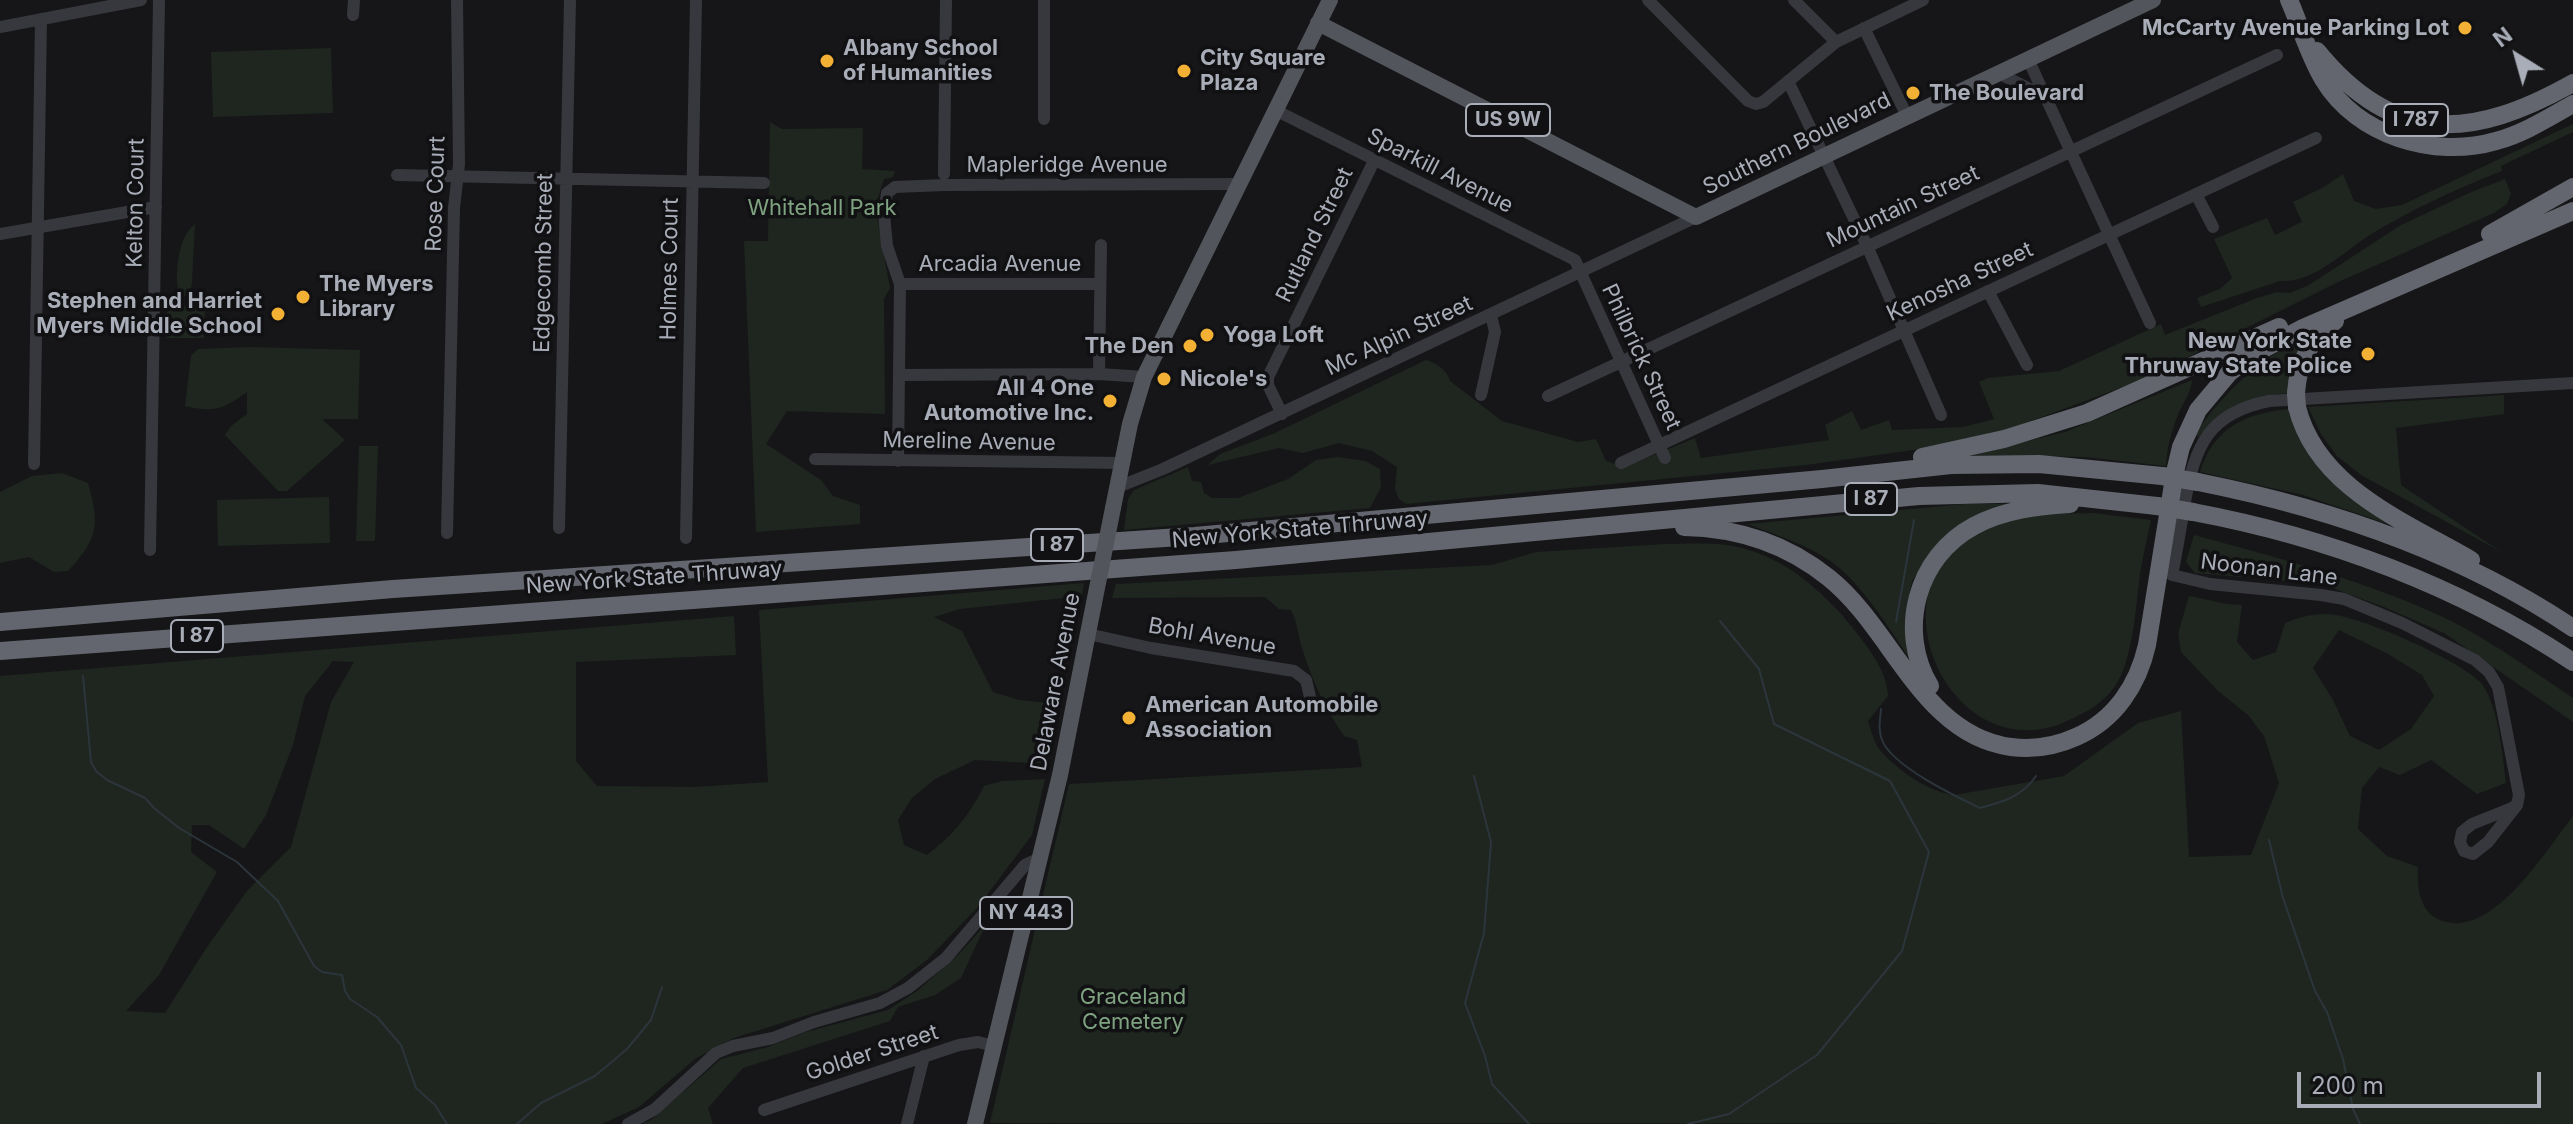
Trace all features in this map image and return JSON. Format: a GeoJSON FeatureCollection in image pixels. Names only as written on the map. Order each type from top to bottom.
{"type":"FeatureCollection","features":[{"type":"Feature","properties":{"kind":"highway","name":"I 787"},"geometry":{"type":"LineString","coordinates":[[2289,0],[2323,79],[2342,102],[2378,129],[2420,144],[2463,147],[2493,142],[2521,132],[2573,104]]}},
{"type":"Feature","properties":{"kind":"highway","name":"I 787"},"geometry":{"type":"LineString","coordinates":[[2306,36],[2353,91],[2392,113],[2423,122],[2452,124],[2497,118],[2526,108],[2573,83]]}},
{"type":"Feature","properties":{"kind":"highway"},"geometry":{"type":"LineString","coordinates":[[2490,234],[2573,187]]}},
{"type":"Feature","properties":{"kind":"highway"},"geometry":{"type":"LineString","coordinates":[[1721,488],[1879,466],[2004,439],[2077,416],[2130,396],[2227,348],[2573,199]]}},
{"type":"Feature","properties":{"kind":"highway"},"geometry":{"type":"LineString","coordinates":[[1585,527],[1702,528],[1732,531],[1775,545],[1813,566],[1846,593],[1938,710],[1959,727],[1981,739],[2007,746],[2033,748],[2059,744],[2086,733],[2107,717],[2128,693],[2140,671],[2178,456],[2188,429],[2204,401],[2229,373],[2252,355],[2381,293],[2573,211]]}},
{"type":"Feature","properties":{"kind":"highway"},"geometry":{"type":"LineString","coordinates":[[2512,237],[2573,220]]}},
{"type":"Feature","properties":{"kind":"highway"},"geometry":{"type":"LineString","coordinates":[[2381,293],[2337,320],[2310,345],[2299,368],[2297,400],[2304,430],[2315,449],[2346,484],[2557,611],[2567,624]]}},
{"type":"Feature","properties":{"kind":"highway"},"geometry":{"type":"LineString","coordinates":[[2157,506],[2076,504],[2025,509],[1976,525],[1946,546],[1925,577],[1913,624],[1915,649],[1922,671],[1948,708],[1984,732],[2007,739],[2034,740],[2080,727],[2116,697],[2136,659],[2171,457],[2188,409],[2205,383],[2227,359],[2253,340],[2279,327]]}},
{"type":"Feature","properties":{"kind":"highway","name":"New York State Thruway"},"geometry":{"type":"LineString","coordinates":[[0,622],[408,588],[1195,536],[1982,464],[2070,466],[2162,476],[2294,504],[2396,539],[2477,575],[2567,624]]}},
{"type":"Feature","properties":{"kind":"highway","name":"New York State Thruway"},"geometry":{"type":"LineString","coordinates":[[0,651],[1236,560],[1871,499],[1983,493],[2069,495],[2157,506],[2284,532],[2405,574],[2484,610],[2573,662]]}},
{"type":"Feature","properties":{"kind":"main road","name":"Delaware Avenue"},"geometry":{"type":"LineString","coordinates":[[975,1124],[1040,858],[1113,508],[1144,377],[1330,0]]}},
{"type":"Feature","properties":{"kind":"main road","name":"Southern Boulevard"},"geometry":{"type":"LineString","coordinates":[[1318,23],[1696,217],[2028,59],[2127,6],[2153,0]]}},
{"type":"Feature","properties":{"kind":"street"},"geometry":{"type":"LineString","coordinates":[[0,27],[141,0]]}},
{"type":"Feature","properties":{"kind":"street","name":"Kelton Court"},"geometry":{"type":"LineString","coordinates":[[150,550],[159,0]]}},
{"type":"Feature","properties":{"kind":"street"},"geometry":{"type":"LineString","coordinates":[[353,15],[354,0]]}},
{"type":"Feature","properties":{"kind":"street","name":"Rose Court"},"geometry":{"type":"LineString","coordinates":[[447,533],[456,176],[459,164],[457,0]]}},
{"type":"Feature","properties":{"kind":"street","name":"Edgecomb Street"},"geometry":{"type":"LineString","coordinates":[[559,528],[570,0]]}},
{"type":"Feature","properties":{"kind":"street","name":"Holmes Court"},"geometry":{"type":"LineString","coordinates":[[686,538],[696,0]]}},
{"type":"Feature","properties":{"kind":"street"},"geometry":{"type":"LineString","coordinates":[[944,174],[946,0]]}},
{"type":"Feature","properties":{"kind":"street"},"geometry":{"type":"LineString","coordinates":[[1044,0],[1044,119]]}},
{"type":"Feature","properties":{"kind":"street"},"geometry":{"type":"LineString","coordinates":[[1648,0],[1748,101],[1756,104],[1763,102],[1836,42],[1923,0]]}},
{"type":"Feature","properties":{"kind":"street"},"geometry":{"type":"LineString","coordinates":[[1794,0],[1836,42]]}},
{"type":"Feature","properties":{"kind":"street"},"geometry":{"type":"LineString","coordinates":[[61,15],[62,1]]}},
{"type":"Feature","properties":{"kind":"street"},"geometry":{"type":"LineString","coordinates":[[34,464],[41,19]]}},
{"type":"Feature","properties":{"kind":"street"},"geometry":{"type":"LineString","coordinates":[[1864,28],[1907,116]]}},
{"type":"Feature","properties":{"kind":"street","name":"Mountain Street"},"geometry":{"type":"LineString","coordinates":[[1548,396],[2277,55]]}},
{"type":"Feature","properties":{"kind":"street"},"geometry":{"type":"LineString","coordinates":[[2028,59],[2150,323]]}},
{"type":"Feature","properties":{"kind":"street"},"geometry":{"type":"LineString","coordinates":[[1998,73],[2043,96]]}},
{"type":"Feature","properties":{"kind":"street"},"geometry":{"type":"LineString","coordinates":[[1788,81],[1867,246],[1941,415]]}},
{"type":"Feature","properties":{"kind":"street","name":"Sparkill Avenue"},"geometry":{"type":"LineString","coordinates":[[1277,111],[1575,260],[1580,272]]}},
{"type":"Feature","properties":{"kind":"street","name":"Kenosha Street"},"geometry":{"type":"LineString","coordinates":[[1621,463],[2316,138]]}},
{"type":"Feature","properties":{"kind":"street","name":"Rutland Street"},"geometry":{"type":"LineString","coordinates":[[1282,414],[1268,385],[1268,377],[1374,161]]}},
{"type":"Feature","properties":{"kind":"street"},"geometry":{"type":"LineString","coordinates":[[397,175],[764,183]]}},
{"type":"Feature","properties":{"kind":"street","name":"Mapleridge Avenue"},"geometry":{"type":"LineString","coordinates":[[900,284],[887,246],[885,224],[887,193],[895,187],[1240,184]]}},
{"type":"Feature","properties":{"kind":"street"},"geometry":{"type":"LineString","coordinates":[[2196,194],[2213,227]]}},
{"type":"Feature","properties":{"kind":"street"},"geometry":{"type":"LineString","coordinates":[[0,234],[156,207]]}},
{"type":"Feature","properties":{"kind":"street","name":"Mc Alpin Street"},"geometry":{"type":"LineString","coordinates":[[1118,487],[1152,475],[1696,217]]}},
{"type":"Feature","properties":{"kind":"street"},"geometry":{"type":"LineString","coordinates":[[1099,374],[1101,245]]}},
{"type":"Feature","properties":{"kind":"street","name":"Philbrick Street"},"geometry":{"type":"LineString","coordinates":[[1580,272],[1665,458]]}},
{"type":"Feature","properties":{"kind":"street"},"geometry":{"type":"LineString","coordinates":[[898,461],[900,284]]}},
{"type":"Feature","properties":{"kind":"street","name":"Arcadia Avenue"},"geometry":{"type":"LineString","coordinates":[[900,284],[1100,284]]}},
{"type":"Feature","properties":{"kind":"street"},"geometry":{"type":"LineString","coordinates":[[1988,291],[2027,365]]}},
{"type":"Feature","properties":{"kind":"street"},"geometry":{"type":"LineString","coordinates":[[1481,395],[1495,332],[1491,315]]}},
{"type":"Feature","properties":{"kind":"street"},"geometry":{"type":"LineString","coordinates":[[900,375],[1099,374],[1144,377]]}},
{"type":"Feature","properties":{"kind":"street","name":"Noonan Lane"},"geometry":{"type":"LineString","coordinates":[[2517,805],[2519,787],[2500,695],[2493,677],[2480,664],[2402,623],[2344,599],[2210,584],[2172,575],[2194,458],[2209,431],[2234,412],[2269,401],[2573,383]]}},
{"type":"Feature","properties":{"kind":"street","name":"Mereline Avenue"},"geometry":{"type":"LineString","coordinates":[[815,459],[1123,463]]}},
{"type":"Feature","properties":{"kind":"street","name":"Bohl Avenue"},"geometry":{"type":"LineString","coordinates":[[1088,634],[1151,648],[1294,671],[1306,680],[1311,701]]}},
{"type":"Feature","properties":{"kind":"street"},"geometry":{"type":"LineString","coordinates":[[2517,805],[2483,847],[2473,854],[2464,851],[2460,837],[2467,828],[2517,805]]}},
{"type":"Feature","properties":{"kind":"street"},"geometry":{"type":"LineString","coordinates":[[628,1124],[655,1109],[716,1053],[867,1007],[908,988],[946,958],[1025,865],[1040,858]]}},
{"type":"Feature","properties":{"kind":"street","name":"Golder Street"},"geometry":{"type":"LineString","coordinates":[[764,1110],[968,1043],[994,1046]]}},
{"type":"Feature","properties":{"kind":"street"},"geometry":{"type":"LineString","coordinates":[[907,1124],[924,1056]]}},
{"type":"Feature","properties":{"kind":"green space"},"geometry":{"type":"Polygon","coordinates":[[[331,48],[333,113],[213,117],[211,52],[331,48]]]}},
{"type":"Feature","properties":{"kind":"green space","name":"Whitehall Park"},"geometry":{"type":"Polygon","coordinates":[[[770,122],[782,129],[863,128],[862,169],[895,171],[893,177],[884,179],[875,207],[890,288],[884,299],[885,414],[787,411],[766,444],[821,480],[833,496],[860,505],[860,524],[756,532],[744,241],[768,241],[770,122]]]}},
{"type":"Feature","properties":{"kind":"green space"},"geometry":{"type":"Polygon","coordinates":[[[2573,124],[2573,132],[2501,166],[2502,171],[2404,216],[2305,277],[2280,281],[2201,307],[2197,298],[2220,289],[2232,278],[2214,239],[2267,218],[2275,235],[2302,222],[2293,202],[2343,174],[2354,201],[2376,209],[2402,205],[2573,124]]]}},
{"type":"Feature","properties":{"kind":"green space"},"geometry":{"type":"Polygon","coordinates":[[[2505,179],[2511,194],[2507,204],[2494,213],[2336,283],[2142,380],[2020,425],[1956,444],[1806,465],[1406,504],[1399,499],[1395,489],[1397,467],[1372,451],[1339,443],[1303,453],[1279,448],[1208,465],[1220,454],[1275,433],[1426,360],[1441,368],[1450,381],[1502,421],[1578,442],[1596,439],[1606,461],[1625,467],[1695,438],[1701,458],[1829,440],[1825,425],[1852,411],[1861,430],[1889,420],[1892,430],[1963,427],[1994,419],[1979,382],[1988,378],[2059,371],[2161,324],[2165,335],[2257,298],[2277,292],[2290,293],[2309,285],[2401,225],[2505,179]]]}},
{"type":"Feature","properties":{"kind":"green space"},"geometry":{"type":"Polygon","coordinates":[[[195,224],[192,283],[190,293],[183,297],[179,294],[177,266],[181,247],[195,224]]]}},
{"type":"Feature","properties":{"kind":"green space"},"geometry":{"type":"Polygon","coordinates":[[[167,306],[205,306],[204,338],[167,338],[167,306]]]}},
{"type":"Feature","properties":{"kind":"green space"},"geometry":{"type":"Polygon","coordinates":[[[2308,337],[2289,393],[2239,405],[2218,418],[2199,437],[2194,435],[2244,378],[2274,355],[2308,337]]]}},
{"type":"Feature","properties":{"kind":"green space"},"geometry":{"type":"Polygon","coordinates":[[[198,349],[360,350],[358,419],[322,419],[345,440],[287,491],[278,491],[225,435],[247,414],[247,392],[218,408],[185,406],[191,356],[198,349]]]}},
{"type":"Feature","properties":{"kind":"green space"},"geometry":{"type":"Polygon","coordinates":[[[2192,380],[2171,434],[2166,466],[2085,457],[1969,455],[2065,432],[2192,380]]]}},
{"type":"Feature","properties":{"kind":"green space"},"geometry":{"type":"Polygon","coordinates":[[[2504,395],[2504,414],[2396,428],[2401,485],[2503,553],[2361,475],[2337,456],[2321,434],[2308,407],[2504,395]]]}},
{"type":"Feature","properties":{"kind":"green space"},"geometry":{"type":"Polygon","coordinates":[[[2290,409],[2388,524],[2303,495],[2200,472],[2214,444],[2234,425],[2259,414],[2290,409]]]}},
{"type":"Feature","properties":{"kind":"green space"},"geometry":{"type":"Polygon","coordinates":[[[359,446],[378,446],[375,541],[356,541],[359,446]]]}},
{"type":"Feature","properties":{"kind":"green space"},"geometry":{"type":"Polygon","coordinates":[[[1338,457],[1365,461],[1380,469],[1381,487],[1370,508],[1124,530],[1128,499],[1134,490],[1188,467],[1192,481],[1201,482],[1204,493],[1212,498],[1238,498],[1288,479],[1316,460],[1338,457]]]}},
{"type":"Feature","properties":{"kind":"green space"},"geometry":{"type":"Polygon","coordinates":[[[62,473],[88,483],[95,521],[91,540],[85,550],[68,571],[54,572],[29,557],[0,563],[0,492],[32,476],[62,473]]]}},
{"type":"Feature","properties":{"kind":"green space"},"geometry":{"type":"Polygon","coordinates":[[[329,497],[330,543],[218,546],[217,500],[329,497]]]}},
{"type":"Feature","properties":{"kind":"green space"},"geometry":{"type":"Polygon","coordinates":[[[1965,504],[2026,504],[1925,562],[1912,581],[1909,597],[1906,630],[1909,658],[1874,607],[1842,570],[1812,550],[1747,524],[1965,504]]]}},
{"type":"Feature","properties":{"kind":"green space"},"geometry":{"type":"Polygon","coordinates":[[[2093,513],[2151,520],[2133,632],[2121,675],[2111,692],[2100,702],[2067,721],[2025,730],[1988,721],[1958,698],[1937,665],[1927,627],[1930,589],[1948,554],[1985,528],[2024,517],[2093,513]]]}},
{"type":"Feature","properties":{"kind":"green space"},"geometry":{"type":"Polygon","coordinates":[[[2194,535],[2344,578],[2451,621],[2573,698],[2573,722],[2444,633],[2384,607],[2322,584],[2195,573],[2186,562],[2194,535]]]}},
{"type":"Feature","properties":{"kind":"green space","name":"Graceland Cemetery"},"geometry":{"type":"Polygon","coordinates":[[[1716,544],[1752,551],[1788,568],[1834,606],[1878,665],[1888,696],[1868,721],[1878,747],[1904,772],[1944,793],[1954,795],[2064,776],[2138,723],[2181,711],[2189,857],[2251,855],[2279,783],[2264,736],[2248,715],[2218,691],[2181,652],[2178,634],[2189,596],[2242,605],[2237,642],[2253,660],[2276,652],[2285,623],[2306,616],[2327,614],[2383,630],[2451,662],[2480,682],[2491,702],[2499,730],[2506,783],[2477,794],[2431,760],[2400,775],[2379,767],[2362,788],[2358,829],[2387,856],[2418,867],[2421,898],[2428,911],[2440,920],[2459,923],[2479,918],[2498,906],[2532,870],[2573,816],[2573,1124],[990,1123],[1069,784],[1362,767],[1357,740],[1344,736],[1315,684],[1291,610],[1279,609],[1265,597],[1112,598],[1116,584],[1492,565],[1536,552],[1716,544]],[[2339,630],[2313,668],[2350,736],[2379,750],[2411,729],[2434,696],[2422,675],[2339,630]]]}},
{"type":"Feature","properties":{"kind":"green space"},"geometry":{"type":"Polygon","coordinates":[[[1084,583],[1082,596],[960,609],[934,617],[962,631],[993,692],[1019,700],[1059,704],[1048,764],[975,760],[935,779],[912,798],[898,820],[904,845],[927,855],[960,824],[984,786],[1002,781],[1045,779],[1032,835],[977,908],[927,960],[887,990],[734,1038],[695,1059],[639,1107],[602,1124],[0,1124],[0,676],[734,616],[736,655],[576,662],[576,761],[597,786],[696,787],[768,782],[759,610],[1084,583]],[[333,661],[305,696],[293,745],[266,815],[244,849],[209,825],[192,825],[191,852],[217,872],[159,975],[126,1011],[165,1013],[247,891],[291,847],[331,702],[354,662],[333,661]]]}},
{"type":"Feature","properties":{"kind":"green space"},"geometry":{"type":"Polygon","coordinates":[[[986,924],[961,978],[935,995],[898,1007],[890,1021],[743,1068],[708,1108],[713,1124],[642,1124],[651,1120],[721,1059],[888,1010],[917,991],[959,954],[986,924]]]}},
{"type":"Feature","properties":{"kind":"waterway"},"geometry":{"type":"LineString","coordinates":[[1896,622],[1914,520]]}},
{"type":"Feature","properties":{"kind":"waterway"},"geometry":{"type":"LineString","coordinates":[[1688,1124],[1729,1114],[1817,1055],[1902,951],[1929,852],[1890,781],[1774,724],[1759,669],[1720,621]]}},
{"type":"Feature","properties":{"kind":"waterway"},"geometry":{"type":"LineString","coordinates":[[83,676],[91,762],[96,771],[107,780],[145,798],[179,828],[237,862],[278,901],[314,966],[322,972],[342,975],[350,999],[377,1017],[401,1045],[416,1088],[435,1105],[447,1124]]}},
{"type":"Feature","properties":{"kind":"waterway"},"geometry":{"type":"LineString","coordinates":[[1881,709],[1880,729],[1888,750],[1925,779],[1980,808],[2018,794],[2036,776]]}},
{"type":"Feature","properties":{"kind":"waterway"},"geometry":{"type":"LineString","coordinates":[[1474,776],[1491,842],[1484,933],[1465,1003],[1492,1084],[1529,1124]]}},
{"type":"Feature","properties":{"kind":"waterway"},"geometry":{"type":"LineString","coordinates":[[2269,840],[2283,898],[2315,991],[2327,1012],[2343,1059],[2353,1109],[2360,1124]]}},
{"type":"Feature","properties":{"kind":"waterway"},"geometry":{"type":"LineString","coordinates":[[517,1124],[541,1103],[595,1076],[627,1049],[651,1020],[662,987]]}},
{"type":"Feature","properties":{"kind":"place","name":"McCarty Avenue Parking Lot"},"geometry":{"type":"Point","coordinates":[2465,28]}},
{"type":"Feature","properties":{"kind":"place","name":"Albany School of Humanities"},"geometry":{"type":"Point","coordinates":[827,61]}},
{"type":"Feature","properties":{"kind":"place","name":"City Square Plaza"},"geometry":{"type":"Point","coordinates":[1184,71]}},
{"type":"Feature","properties":{"kind":"place","name":"The Boulevard"},"geometry":{"type":"Point","coordinates":[1913,93]}},
{"type":"Feature","properties":{"kind":"place","name":"The Myers Library"},"geometry":{"type":"Point","coordinates":[303,297]}},
{"type":"Feature","properties":{"kind":"place","name":"Stephen and Harriet Myers Middle School"},"geometry":{"type":"Point","coordinates":[278,314]}},
{"type":"Feature","properties":{"kind":"place","name":"Yoga Loft"},"geometry":{"type":"Point","coordinates":[1207,335]}},
{"type":"Feature","properties":{"kind":"place","name":"The Den"},"geometry":{"type":"Point","coordinates":[1190,346]}},
{"type":"Feature","properties":{"kind":"place","name":"New York State Thruway State Police"},"geometry":{"type":"Point","coordinates":[2368,354]}},
{"type":"Feature","properties":{"kind":"place","name":"Nicole's"},"geometry":{"type":"Point","coordinates":[1164,379]}},
{"type":"Feature","properties":{"kind":"place","name":"All 4 One Automotive Inc."},"geometry":{"type":"Point","coordinates":[1110,401]}},
{"type":"Feature","properties":{"kind":"place","name":"American Automobile Association"},"geometry":{"type":"Point","coordinates":[1129,718]}}]}
